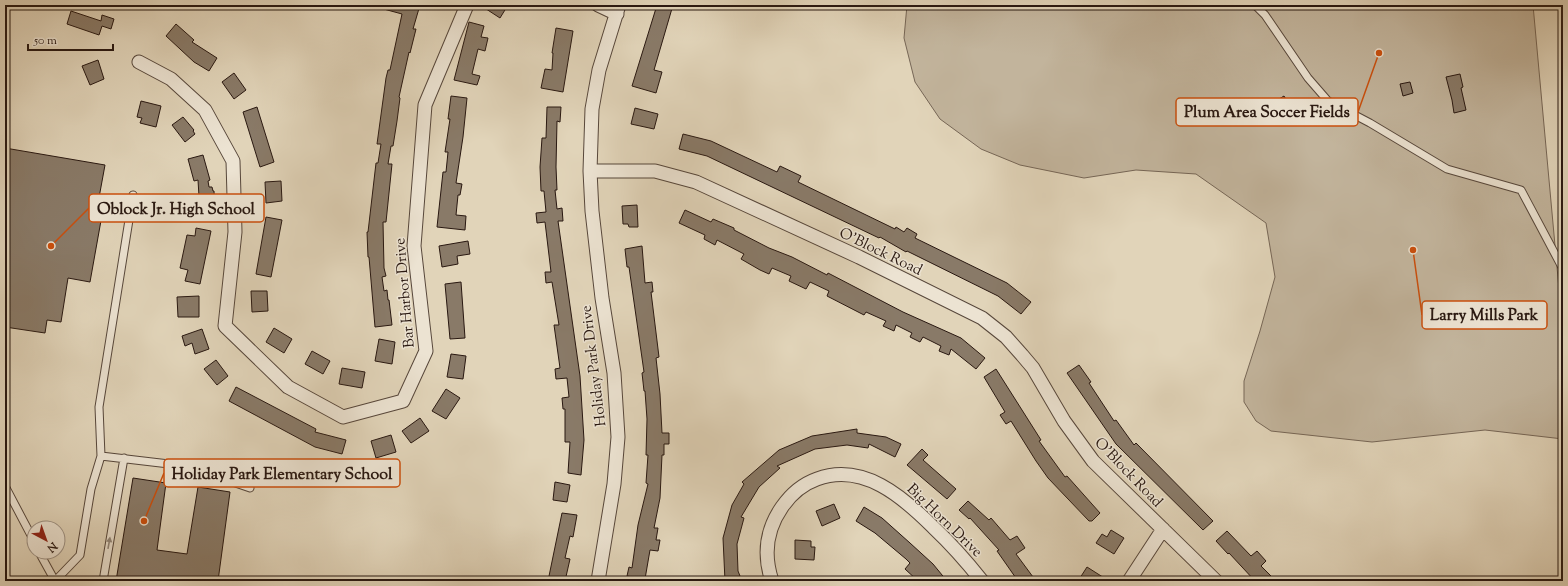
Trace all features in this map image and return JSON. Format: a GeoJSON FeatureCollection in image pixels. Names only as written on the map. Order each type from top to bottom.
{"type":"FeatureCollection","features":[{"type":"Feature","properties":{"kind":"street","name":"Bar Harbor Drive"},"geometry":{"type":"LineString","coordinates":[[139,62],[171,80],[205,110],[233,161],[235,232],[225,326],[288,387],[343,417],[403,401],[426,351],[414,246],[425,105],[467,5]]}},
{"type":"Feature","properties":{"kind":"street"},"geometry":{"type":"LineString","coordinates":[[590,171],[592,109],[599,70],[618,10],[598,5]]}},
{"type":"Feature","properties":{"kind":"street","name":"O'Block Road"},"geometry":{"type":"LineString","coordinates":[[590,171],[655,171],[696,182],[859,257],[982,318],[1006,337],[1033,368],[1064,421],[1093,461],[1216,581]]}},
{"type":"Feature","properties":{"kind":"street","name":"Holiday Park Drive"},"geometry":{"type":"LineString","coordinates":[[590,171],[592,210],[602,298],[614,373],[618,437],[614,484],[598,581]]}},
{"type":"Feature","properties":{"kind":"street","name":"Big Horn Drive"},"geometry":{"type":"LineString","coordinates":[[772,581],[768,568],[767,542],[771,527],[778,514],[793,494],[813,480],[828,475],[845,474],[861,477],[877,483],[892,491],[907,502],[958,552],[982,581]]}},
{"type":"Feature","properties":{"kind":"street"},"geometry":{"type":"LineString","coordinates":[[1130,581],[1163,529]]}},
{"type":"Feature","properties":{"kind":"lane"},"geometry":{"type":"LineString","coordinates":[[1255,5],[1264,15],[1308,78],[1328,101],[1370,123],[1447,169],[1521,190],[1563,269]]}},
{"type":"Feature","properties":{"kind":"lane"},"geometry":{"type":"LineString","coordinates":[[44,560],[55,581],[80,555],[91,489],[101,456],[99,407],[133,195]]}},
{"type":"Feature","properties":{"kind":"lane"},"geometry":{"type":"LineString","coordinates":[[101,456],[186,466],[250,488]]}},
{"type":"Feature","properties":{"kind":"lane"},"geometry":{"type":"LineString","coordinates":[[103,581],[124,458]]}},
{"type":"Feature","properties":{"kind":"lane"},"geometry":{"type":"LineString","coordinates":[[5,486],[26,527]]}},
{"type":"Feature","properties":{"kind":"shaded area"},"geometry":{"type":"Polygon","coordinates":[[[907,5],[1533,5],[1559,289],[1563,289],[1563,439],[1485,430],[1372,442],[1271,431],[1256,421],[1244,402],[1244,381],[1275,277],[1266,223],[1196,174],[1136,170],[1084,178],[1020,165],[981,149],[940,119],[915,82],[904,38],[907,5]]]}},
{"type":"Feature","properties":{"kind":"building"},"geometry":{"type":"Polygon","coordinates":[[[381,5],[420,5],[413,29],[416,29],[410,53],[409,52],[399,97],[393,146],[391,146],[388,164],[392,164],[386,222],[383,222],[384,268],[386,276],[382,277],[384,291],[387,290],[392,325],[375,327],[367,232],[376,163],[378,163],[381,144],[377,144],[386,78],[388,70],[390,70],[402,14],[380,8],[381,5]]]}},
{"type":"Feature","properties":{"kind":"building"},"geometry":{"type":"Polygon","coordinates":[[[480,5],[508,5],[500,18],[480,5]]]}},
{"type":"Feature","properties":{"kind":"building"},"geometry":{"type":"Polygon","coordinates":[[[657,5],[673,5],[654,70],[662,72],[656,93],[632,86],[657,5]]]}},
{"type":"Feature","properties":{"kind":"building"},"geometry":{"type":"Polygon","coordinates":[[[71,11],[101,21],[102,15],[114,19],[111,29],[102,26],[99,35],[67,24],[71,11]]]}},
{"type":"Feature","properties":{"kind":"building"},"geometry":{"type":"Polygon","coordinates":[[[469,22],[484,26],[481,37],[488,38],[485,51],[478,49],[472,74],[480,76],[477,85],[454,80],[469,22]]]}},
{"type":"Feature","properties":{"kind":"building"},"geometry":{"type":"Polygon","coordinates":[[[176,24],[194,40],[192,42],[217,58],[209,71],[194,62],[166,36],[176,24]]]}},
{"type":"Feature","properties":{"kind":"building"},"geometry":{"type":"Polygon","coordinates":[[[556,28],[573,31],[563,92],[541,88],[545,69],[552,70],[552,53],[556,28]]]}},
{"type":"Feature","properties":{"kind":"building"},"geometry":{"type":"Polygon","coordinates":[[[98,60],[104,79],[90,85],[82,66],[98,60]]]}},
{"type":"Feature","properties":{"kind":"building"},"geometry":{"type":"Polygon","coordinates":[[[234,73],[246,90],[234,99],[222,82],[234,73]]]}},
{"type":"Feature","properties":{"kind":"building"},"geometry":{"type":"Polygon","coordinates":[[[1460,74],[1463,87],[1461,88],[1466,110],[1454,113],[1446,77],[1460,74]]]}},
{"type":"Feature","properties":{"kind":"building"},"geometry":{"type":"Polygon","coordinates":[[[1410,82],[1413,93],[1403,96],[1400,84],[1410,82]]]}},
{"type":"Feature","properties":{"kind":"building"},"geometry":{"type":"Polygon","coordinates":[[[451,96],[467,98],[456,183],[462,184],[460,195],[458,195],[456,215],[466,216],[465,230],[437,227],[443,172],[446,172],[448,152],[445,152],[450,119],[448,119],[451,96]]]}},
{"type":"Feature","properties":{"kind":"building"},"geometry":{"type":"Polygon","coordinates":[[[1284,96],[1293,111],[1278,120],[1269,105],[1284,96]]]}},
{"type":"Feature","properties":{"kind":"building"},"geometry":{"type":"Polygon","coordinates":[[[141,101],[161,106],[156,127],[140,123],[142,118],[137,117],[141,101]]]}},
{"type":"Feature","properties":{"kind":"building"},"geometry":{"type":"Polygon","coordinates":[[[257,107],[274,162],[260,167],[243,112],[257,107]]]}},
{"type":"Feature","properties":{"kind":"building"},"geometry":{"type":"Polygon","coordinates":[[[547,107],[561,107],[560,122],[557,121],[557,190],[555,190],[557,209],[562,208],[563,221],[558,221],[580,376],[584,440],[581,475],[568,473],[570,442],[565,442],[565,409],[563,409],[562,398],[569,397],[567,378],[556,379],[555,369],[560,368],[554,325],[559,325],[552,282],[546,283],[545,272],[551,272],[545,222],[537,223],[536,213],[546,212],[544,191],[541,191],[540,167],[542,138],[546,138],[547,107]]]}},
{"type":"Feature","properties":{"kind":"building"},"geometry":{"type":"Polygon","coordinates":[[[635,108],[658,114],[654,129],[631,124],[635,108]]]}},
{"type":"Feature","properties":{"kind":"building"},"geometry":{"type":"Polygon","coordinates":[[[183,117],[194,130],[193,131],[195,134],[185,142],[172,125],[183,117]]]}},
{"type":"Feature","properties":{"kind":"building"},"geometry":{"type":"Polygon","coordinates":[[[683,134],[711,141],[777,172],[780,166],[801,176],[798,182],[895,229],[896,227],[904,232],[907,228],[917,234],[915,238],[1007,283],[1031,302],[1021,314],[998,296],[907,251],[906,252],[880,237],[879,238],[707,156],[679,149],[683,134]]]}},
{"type":"Feature","properties":{"kind":"building"},"geometry":{"type":"Polygon","coordinates":[[[5,148],[105,165],[96,214],[102,215],[90,282],[68,278],[61,322],[47,320],[45,333],[5,327],[5,148]]]}},
{"type":"Feature","properties":{"kind":"building"},"geometry":{"type":"Polygon","coordinates":[[[203,155],[210,180],[208,181],[209,187],[212,187],[214,191],[215,212],[200,213],[198,180],[194,181],[188,159],[203,155]]]}},
{"type":"Feature","properties":{"kind":"building"},"geometry":{"type":"Polygon","coordinates":[[[281,181],[282,201],[266,203],[265,182],[281,181]]]}},
{"type":"Feature","properties":{"kind":"building"},"geometry":{"type":"Polygon","coordinates":[[[637,205],[638,227],[629,227],[628,224],[623,224],[622,206],[637,205]]]}},
{"type":"Feature","properties":{"kind":"building"},"geometry":{"type":"Polygon","coordinates":[[[685,210],[711,222],[713,219],[734,228],[734,230],[769,248],[792,257],[827,275],[828,273],[903,312],[961,338],[985,358],[976,369],[951,349],[949,355],[939,351],[941,346],[923,337],[920,342],[910,337],[912,333],[896,325],[894,331],[883,326],[886,321],[866,312],[864,315],[827,296],[829,291],[810,282],[806,289],[789,281],[791,276],[772,268],[769,274],[760,270],[741,259],[744,254],[717,240],[715,245],[704,239],[705,235],[679,223],[685,210]]]}},
{"type":"Feature","properties":{"kind":"building"},"geometry":{"type":"Polygon","coordinates":[[[266,217],[282,220],[271,277],[256,274],[266,217]]]}},
{"type":"Feature","properties":{"kind":"building"},"geometry":{"type":"Polygon","coordinates":[[[196,228],[211,231],[200,284],[185,281],[188,270],[180,268],[187,235],[195,236],[196,228]]]}},
{"type":"Feature","properties":{"kind":"building"},"geometry":{"type":"Polygon","coordinates":[[[468,241],[470,254],[457,256],[458,264],[442,267],[439,246],[468,241]]]}},
{"type":"Feature","properties":{"kind":"building"},"geometry":{"type":"Polygon","coordinates":[[[642,246],[645,283],[652,282],[653,292],[651,292],[659,357],[656,358],[662,433],[669,433],[669,444],[664,444],[664,455],[662,455],[660,498],[654,528],[658,528],[656,540],[660,540],[658,551],[650,550],[645,579],[627,576],[629,567],[632,568],[638,525],[648,484],[646,483],[648,455],[646,455],[647,419],[642,373],[644,372],[629,267],[627,267],[625,249],[642,246]]]}},
{"type":"Feature","properties":{"kind":"building"},"geometry":{"type":"Polygon","coordinates":[[[461,282],[465,338],[450,339],[445,284],[461,282]]]}},
{"type":"Feature","properties":{"kind":"building"},"geometry":{"type":"Polygon","coordinates":[[[251,291],[267,291],[268,311],[252,312],[251,291]]]}},
{"type":"Feature","properties":{"kind":"building"},"geometry":{"type":"Polygon","coordinates":[[[199,296],[199,317],[178,317],[177,297],[199,296]]]}},
{"type":"Feature","properties":{"kind":"building"},"geometry":{"type":"Polygon","coordinates":[[[274,328],[292,339],[284,353],[266,342],[274,328]]]}},
{"type":"Feature","properties":{"kind":"building"},"geometry":{"type":"Polygon","coordinates":[[[202,329],[209,349],[195,354],[192,343],[185,346],[182,336],[202,329]]]}},
{"type":"Feature","properties":{"kind":"building"},"geometry":{"type":"Polygon","coordinates":[[[379,339],[395,342],[392,364],[375,361],[379,339]]]}},
{"type":"Feature","properties":{"kind":"building"},"geometry":{"type":"Polygon","coordinates":[[[312,351],[330,361],[323,374],[305,364],[312,351]]]}},
{"type":"Feature","properties":{"kind":"building"},"geometry":{"type":"Polygon","coordinates":[[[451,354],[466,356],[463,379],[447,377],[451,354]]]}},
{"type":"Feature","properties":{"kind":"building"},"geometry":{"type":"Polygon","coordinates":[[[216,360],[228,376],[217,385],[204,369],[216,360]]]}},
{"type":"Feature","properties":{"kind":"building"},"geometry":{"type":"Polygon","coordinates":[[[1079,365],[1114,421],[1116,420],[1134,445],[1136,443],[1213,521],[1203,530],[1116,444],[1067,373],[1079,365]]]}},
{"type":"Feature","properties":{"kind":"building"},"geometry":{"type":"Polygon","coordinates":[[[342,368],[365,372],[362,388],[339,384],[342,368]]]}},
{"type":"Feature","properties":{"kind":"building"},"geometry":{"type":"Polygon","coordinates":[[[996,369],[1041,440],[1039,441],[1065,477],[1067,476],[1100,513],[1092,521],[1089,521],[1048,478],[1011,421],[1006,424],[1000,415],[1005,412],[984,377],[996,369]]]}},
{"type":"Feature","properties":{"kind":"building"},"geometry":{"type":"Polygon","coordinates":[[[236,387],[316,429],[315,432],[346,440],[342,454],[315,447],[229,401],[236,387]]]}},
{"type":"Feature","properties":{"kind":"building"},"geometry":{"type":"Polygon","coordinates":[[[446,389],[460,398],[446,419],[432,411],[446,389]]]}},
{"type":"Feature","properties":{"kind":"building"},"geometry":{"type":"Polygon","coordinates":[[[420,418],[429,431],[411,443],[402,431],[420,418]]]}},
{"type":"Feature","properties":{"kind":"building"},"geometry":{"type":"Polygon","coordinates":[[[857,429],[857,433],[886,437],[901,444],[895,457],[869,444],[868,448],[847,445],[815,449],[777,466],[780,468],[759,487],[741,517],[744,518],[737,544],[738,571],[742,581],[725,581],[723,538],[732,505],[744,484],[742,482],[779,450],[812,436],[857,429]]]}},
{"type":"Feature","properties":{"kind":"building"},"geometry":{"type":"Polygon","coordinates":[[[391,435],[396,452],[376,458],[371,441],[391,435]]]}},
{"type":"Feature","properties":{"kind":"building"},"geometry":{"type":"Polygon","coordinates":[[[922,449],[928,455],[923,460],[956,489],[947,499],[907,465],[922,449]]]}},
{"type":"Feature","properties":{"kind":"building"},"geometry":{"type":"Polygon","coordinates":[[[133,478],[166,483],[157,550],[187,554],[198,487],[230,492],[218,581],[116,581],[133,478]]]}},
{"type":"Feature","properties":{"kind":"building"},"geometry":{"type":"Polygon","coordinates":[[[555,482],[570,485],[567,502],[553,500],[555,482]]]}},
{"type":"Feature","properties":{"kind":"building"},"geometry":{"type":"Polygon","coordinates":[[[968,501],[989,520],[991,518],[1010,540],[1017,536],[1025,548],[1016,554],[1036,581],[1018,581],[997,551],[999,550],[970,518],[969,519],[959,510],[968,501]]]}},
{"type":"Feature","properties":{"kind":"building"},"geometry":{"type":"Polygon","coordinates":[[[834,504],[840,518],[822,526],[816,511],[834,504]]]}},
{"type":"Feature","properties":{"kind":"building"},"geometry":{"type":"Polygon","coordinates":[[[864,507],[882,518],[933,564],[947,581],[918,581],[905,569],[910,563],[906,559],[875,533],[856,521],[864,507]]]}},
{"type":"Feature","properties":{"kind":"building"},"geometry":{"type":"Polygon","coordinates":[[[562,513],[577,515],[573,537],[570,536],[565,558],[570,559],[565,581],[548,581],[562,513]]]}},
{"type":"Feature","properties":{"kind":"building"},"geometry":{"type":"Polygon","coordinates":[[[1111,530],[1124,538],[1114,554],[1096,543],[1102,534],[1107,537],[1111,530]]]}},
{"type":"Feature","properties":{"kind":"building"},"geometry":{"type":"Polygon","coordinates":[[[1227,531],[1251,556],[1257,551],[1266,561],[1261,566],[1276,581],[1255,581],[1229,553],[1228,554],[1216,541],[1227,531]]]}},
{"type":"Feature","properties":{"kind":"building"},"geometry":{"type":"Polygon","coordinates":[[[795,540],[811,541],[811,547],[815,547],[814,560],[795,559],[795,540]]]}},
{"type":"Feature","properties":{"kind":"building"},"geometry":{"type":"Polygon","coordinates":[[[1087,567],[1109,581],[1078,581],[1087,567]]]}},
{"type":"Feature","properties":{"kind":"place","name":"Plum Area Soccer Fields"},"geometry":{"type":"Point","coordinates":[1379,53]}},
{"type":"Feature","properties":{"kind":"place","name":"Oblock Jr. High School"},"geometry":{"type":"Point","coordinates":[51,246]}},
{"type":"Feature","properties":{"kind":"place","name":"Larry Mills Park"},"geometry":{"type":"Point","coordinates":[1413,250]}},
{"type":"Feature","properties":{"kind":"place","name":"Holiday Park Elementary School"},"geometry":{"type":"Point","coordinates":[144,521]}}]}
